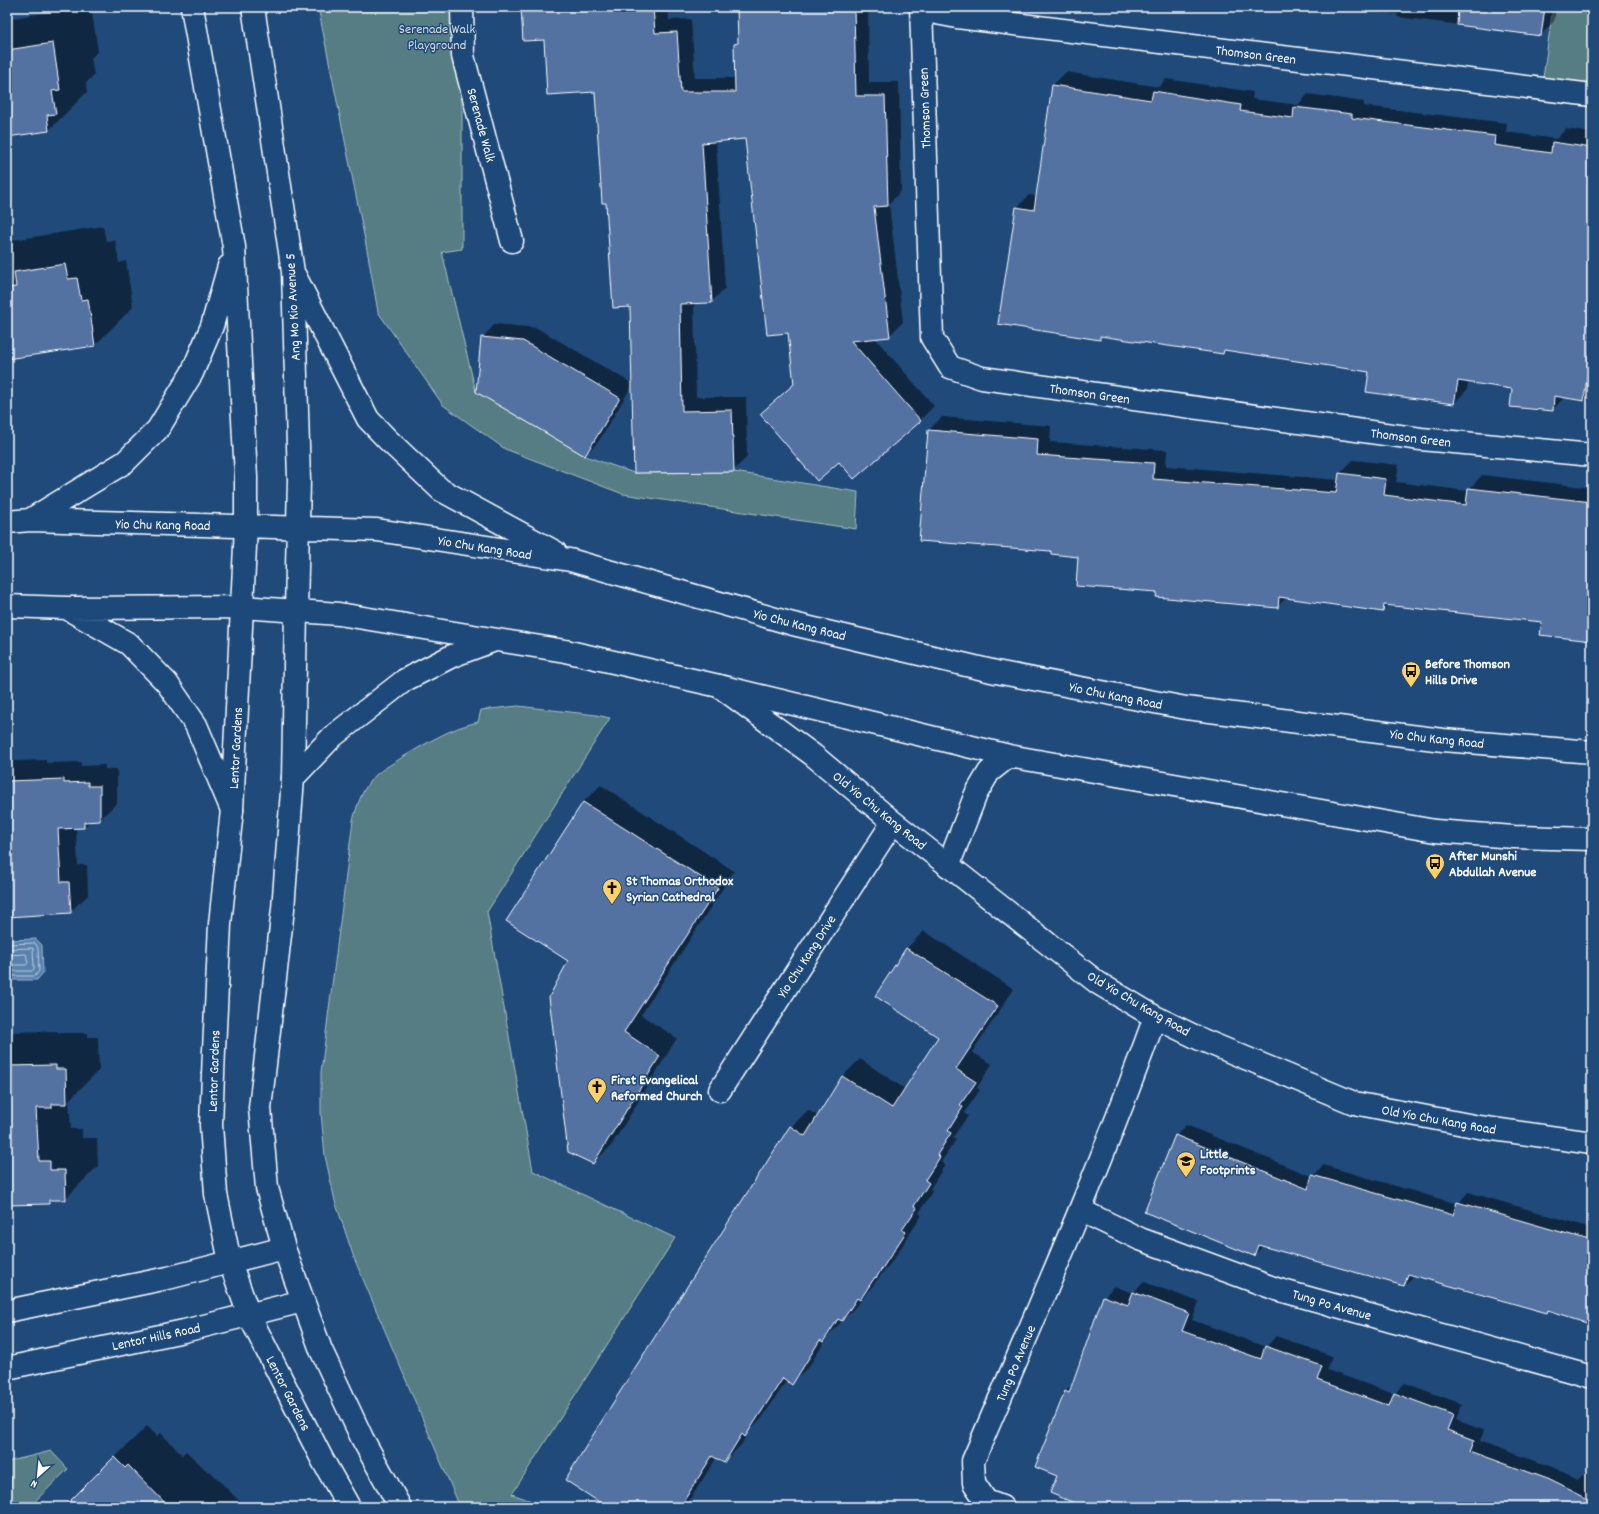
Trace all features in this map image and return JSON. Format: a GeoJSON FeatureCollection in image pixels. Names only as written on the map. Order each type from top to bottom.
{"type":"FeatureCollection","features":[{"type":"Feature","properties":{"kind":"street"},"geometry":{"type":"LineString","coordinates":[[192,7],[234,247],[246,477],[246,526],[242,607]]}},
{"type":"Feature","properties":{"kind":"street","name":"Ang Mo Kio Avenue 5"},"geometry":{"type":"LineString","coordinates":[[253,7],[293,272],[299,480],[296,611]]}},
{"type":"Feature","properties":{"kind":"street","name":"Serenade Walk"},"geometry":{"type":"LineString","coordinates":[[462,7],[463,56],[512,241]]}},
{"type":"Feature","properties":{"kind":"street","name":"Thomson Green"},"geometry":{"type":"LineString","coordinates":[[1592,95],[957,17],[921,8],[932,338],[950,367],[982,378],[1421,439],[1592,456]]}},
{"type":"Feature","properties":{"kind":"street"},"geometry":{"type":"LineString","coordinates":[[30,520],[125,462],[158,429],[192,373],[212,326],[234,247]]}},
{"type":"Feature","properties":{"kind":"street"},"geometry":{"type":"LineString","coordinates":[[293,272],[368,419],[387,439],[441,490],[570,560]]}},
{"type":"Feature","properties":{"kind":"street","name":"Yio Chu Kang Road"},"geometry":{"type":"LineString","coordinates":[[7,522],[30,520],[377,530],[570,560],[800,626],[996,672],[1186,708],[1443,740],[1592,752]]}},
{"type":"Feature","properties":{"kind":"street"},"geometry":{"type":"LineString","coordinates":[[7,606],[67,608],[242,607],[339,614],[565,651],[719,686],[1009,756],[1436,831],[1514,837],[1592,839]]}},
{"type":"Feature","properties":{"kind":"street","name":"Lentor Gardens"},"geometry":{"type":"LineString","coordinates":[[242,607],[232,810],[220,924],[211,1125],[216,1194],[230,1262],[249,1315],[322,1458],[349,1507]]}},
{"type":"Feature","properties":{"kind":"street"},"geometry":{"type":"LineString","coordinates":[[67,608],[129,644],[167,683],[196,725],[232,810]]}},
{"type":"Feature","properties":{"kind":"street"},"geometry":{"type":"LineString","coordinates":[[296,611],[293,778],[283,909],[260,1108],[266,1188],[284,1248],[321,1350],[362,1438],[400,1507]]}},
{"type":"Feature","properties":{"kind":"street"},"geometry":{"type":"LineString","coordinates":[[293,778],[332,737],[405,680],[452,656],[496,639]]}},
{"type":"Feature","properties":{"kind":"street","name":"Old Yio Chu Kang Road"},"geometry":{"type":"LineString","coordinates":[[719,686],[813,755],[893,822],[1098,983],[1155,1017],[1200,1038],[1354,1103],[1479,1127],[1592,1143]]}},
{"type":"Feature","properties":{"kind":"street"},"geometry":{"type":"LineString","coordinates":[[948,866],[976,794],[989,772],[1009,756]]}},
{"type":"Feature","properties":{"kind":"street","name":"Yio Chu Kang Drive"},"geometry":{"type":"LineString","coordinates":[[720,1090],[893,822]]}},
{"type":"Feature","properties":{"kind":"street","name":"Tung Po Avenue"},"geometry":{"type":"LineString","coordinates":[[1002,1507],[986,1500],[974,1482],[973,1461],[1080,1210],[1140,1060],[1155,1017]]}},
{"type":"Feature","properties":{"kind":"street","name":"Tung Po Avenue"},"geometry":{"type":"LineString","coordinates":[[1080,1210],[1140,1239],[1276,1289],[1592,1377]]}},
{"type":"Feature","properties":{"kind":"street"},"geometry":{"type":"LineString","coordinates":[[7,1311],[168,1278],[284,1248]]}},
{"type":"Feature","properties":{"kind":"street","name":"Lentor Hills Road"},"geometry":{"type":"LineString","coordinates":[[7,1368],[184,1331],[304,1301]]}},
{"type":"Feature","properties":{"kind":"green space","name":"Serenade Walk Playground"},"geometry":{"type":"Polygon","coordinates":[[[318,7],[462,7],[462,249],[442,252],[476,392],[585,456],[634,473],[734,472],[858,492],[856,529],[623,494],[505,449],[443,405],[378,312],[318,7]]]}},
{"type":"Feature","properties":{"kind":"green space"},"geometry":{"type":"Polygon","coordinates":[[[1553,7],[1592,7],[1592,83],[1543,78],[1553,7]]]}},
{"type":"Feature","properties":{"kind":"green space"},"geometry":{"type":"Polygon","coordinates":[[[518,706],[610,718],[487,912],[533,1171],[675,1238],[512,1494],[548,1507],[460,1507],[354,1258],[335,1201],[325,1156],[321,1113],[321,1072],[353,820],[364,790],[377,774],[403,757],[448,732],[478,722],[481,710],[518,706]]]}},
{"type":"Feature","properties":{"kind":"green space"},"geometry":{"type":"Polygon","coordinates":[[[51,1451],[68,1469],[29,1507],[15,1507],[8,1500],[7,1496],[7,1462],[51,1451]]]}},
{"type":"Feature","properties":{"kind":"water"},"geometry":{"type":"Polygon","coordinates":[[[36,939],[42,945],[43,973],[37,980],[7,980],[7,940],[36,939]]]}},
{"type":"Feature","properties":{"kind":"building"},"geometry":{"type":"Polygon","coordinates":[[[521,7],[653,7],[655,33],[677,32],[681,92],[735,92],[734,44],[738,43],[737,7],[854,7],[856,96],[885,96],[888,206],[874,207],[890,337],[851,341],[921,421],[854,479],[839,462],[817,481],[760,414],[794,384],[788,333],[767,335],[745,139],[702,143],[712,303],[680,304],[682,411],[732,410],[734,472],[634,473],[630,307],[613,308],[606,203],[602,203],[595,92],[547,95],[544,40],[523,41],[521,7]]]}},
{"type":"Feature","properties":{"kind":"building"},"geometry":{"type":"Polygon","coordinates":[[[1458,7],[1545,7],[1541,36],[1457,25],[1458,7]]]}},
{"type":"Feature","properties":{"kind":"building"},"geometry":{"type":"Polygon","coordinates":[[[53,43],[60,90],[52,91],[56,114],[47,115],[49,131],[7,137],[7,50],[53,43]]]}},
{"type":"Feature","properties":{"kind":"building"},"geometry":{"type":"Polygon","coordinates":[[[1052,85],[1151,100],[1153,91],[1241,105],[1240,111],[1293,118],[1294,107],[1352,114],[1352,118],[1495,136],[1494,145],[1551,153],[1552,142],[1592,148],[1592,337],[1584,401],[1554,396],[1553,411],[1510,407],[1512,389],[1458,381],[1454,404],[1366,392],[1369,372],[1224,350],[1223,354],[1100,336],[1100,340],[998,324],[1016,207],[1034,210],[1052,85]]]}},
{"type":"Feature","properties":{"kind":"building"},"geometry":{"type":"Polygon","coordinates":[[[65,264],[68,279],[77,278],[81,300],[88,299],[95,346],[7,359],[7,288],[16,287],[14,272],[65,264]]]}},
{"type":"Feature","properties":{"kind":"building"},"geometry":{"type":"Polygon","coordinates":[[[481,337],[523,341],[620,398],[585,456],[476,392],[481,337]]]}},
{"type":"Feature","properties":{"kind":"building"},"geometry":{"type":"Polygon","coordinates":[[[928,430],[1038,439],[1037,455],[1154,463],[1153,479],[1336,493],[1339,473],[1386,479],[1384,495],[1466,505],[1468,488],[1592,502],[1592,641],[1540,635],[1542,622],[1384,605],[1383,612],[1279,597],[1278,608],[1156,597],[1157,592],[1076,586],[1078,557],[1051,554],[1051,551],[919,541],[928,430]]]}},
{"type":"Feature","properties":{"kind":"building"},"geometry":{"type":"Polygon","coordinates":[[[64,779],[64,783],[88,782],[88,786],[100,786],[100,821],[84,822],[84,828],[58,829],[61,882],[69,882],[71,913],[7,917],[7,781],[64,779]]]}},
{"type":"Feature","properties":{"kind":"building","name":"St Thomas Orthodox Syrian Cathedral"},"geometry":{"type":"Polygon","coordinates":[[[583,802],[718,888],[624,1032],[660,1056],[593,1164],[568,1152],[549,997],[568,961],[506,921],[583,802]]]}},
{"type":"Feature","properties":{"kind":"building"},"geometry":{"type":"Polygon","coordinates":[[[906,948],[998,1006],[956,1069],[976,1082],[960,1105],[963,1107],[948,1131],[951,1133],[937,1155],[940,1157],[925,1180],[929,1183],[914,1206],[917,1208],[902,1230],[906,1232],[860,1300],[857,1298],[842,1321],[838,1319],[823,1342],[820,1340],[792,1385],[783,1378],[745,1437],[742,1434],[724,1463],[712,1456],[680,1507],[607,1507],[565,1480],[790,1126],[805,1136],[842,1076],[892,1108],[938,1037],[875,996],[906,948]]]}},
{"type":"Feature","properties":{"kind":"building"},"geometry":{"type":"Polygon","coordinates":[[[56,1065],[56,1069],[66,1069],[67,1104],[52,1104],[52,1108],[36,1108],[39,1161],[50,1161],[50,1170],[65,1170],[66,1200],[49,1200],[49,1204],[7,1205],[7,1066],[56,1065]]]}},
{"type":"Feature","properties":{"kind":"building"},"geometry":{"type":"Polygon","coordinates":[[[1175,1135],[1308,1189],[1312,1175],[1453,1215],[1457,1202],[1592,1241],[1592,1324],[1548,1310],[1547,1313],[1408,1274],[1404,1286],[1258,1245],[1254,1256],[1144,1212],[1175,1135]]]}},
{"type":"Feature","properties":{"kind":"building"},"geometry":{"type":"Polygon","coordinates":[[[1133,1292],[1189,1313],[1182,1331],[1261,1359],[1265,1346],[1322,1366],[1317,1380],[1389,1406],[1394,1393],[1453,1415],[1447,1430],[1474,1440],[1470,1451],[1552,1481],[1592,1501],[1592,1507],[1084,1507],[1050,1493],[1057,1476],[1035,1467],[1065,1391],[1069,1393],[1103,1296],[1128,1305],[1133,1292]]]}},
{"type":"Feature","properties":{"kind":"building"},"geometry":{"type":"Polygon","coordinates":[[[114,1457],[125,1468],[128,1465],[169,1507],[64,1507],[114,1457]]]}},
{"type":"Feature","properties":{"kind":"place","name":"Before Thomson Hills Drive"},"geometry":{"type":"Point","coordinates":[1411,688]}},
{"type":"Feature","properties":{"kind":"place","name":"After Munshi Abdullah Avenue"},"geometry":{"type":"Point","coordinates":[1435,880]}},
{"type":"Feature","properties":{"kind":"place","name":"St Thomas Orthodox Syrian Cathedral"},"geometry":{"type":"Point","coordinates":[612,905]}},
{"type":"Feature","properties":{"kind":"place","name":"First Evangelical Reformed Church"},"geometry":{"type":"Point","coordinates":[597,1104]}},
{"type":"Feature","properties":{"kind":"place","name":"Little Footprints"},"geometry":{"type":"Point","coordinates":[1186,1178]}}]}
